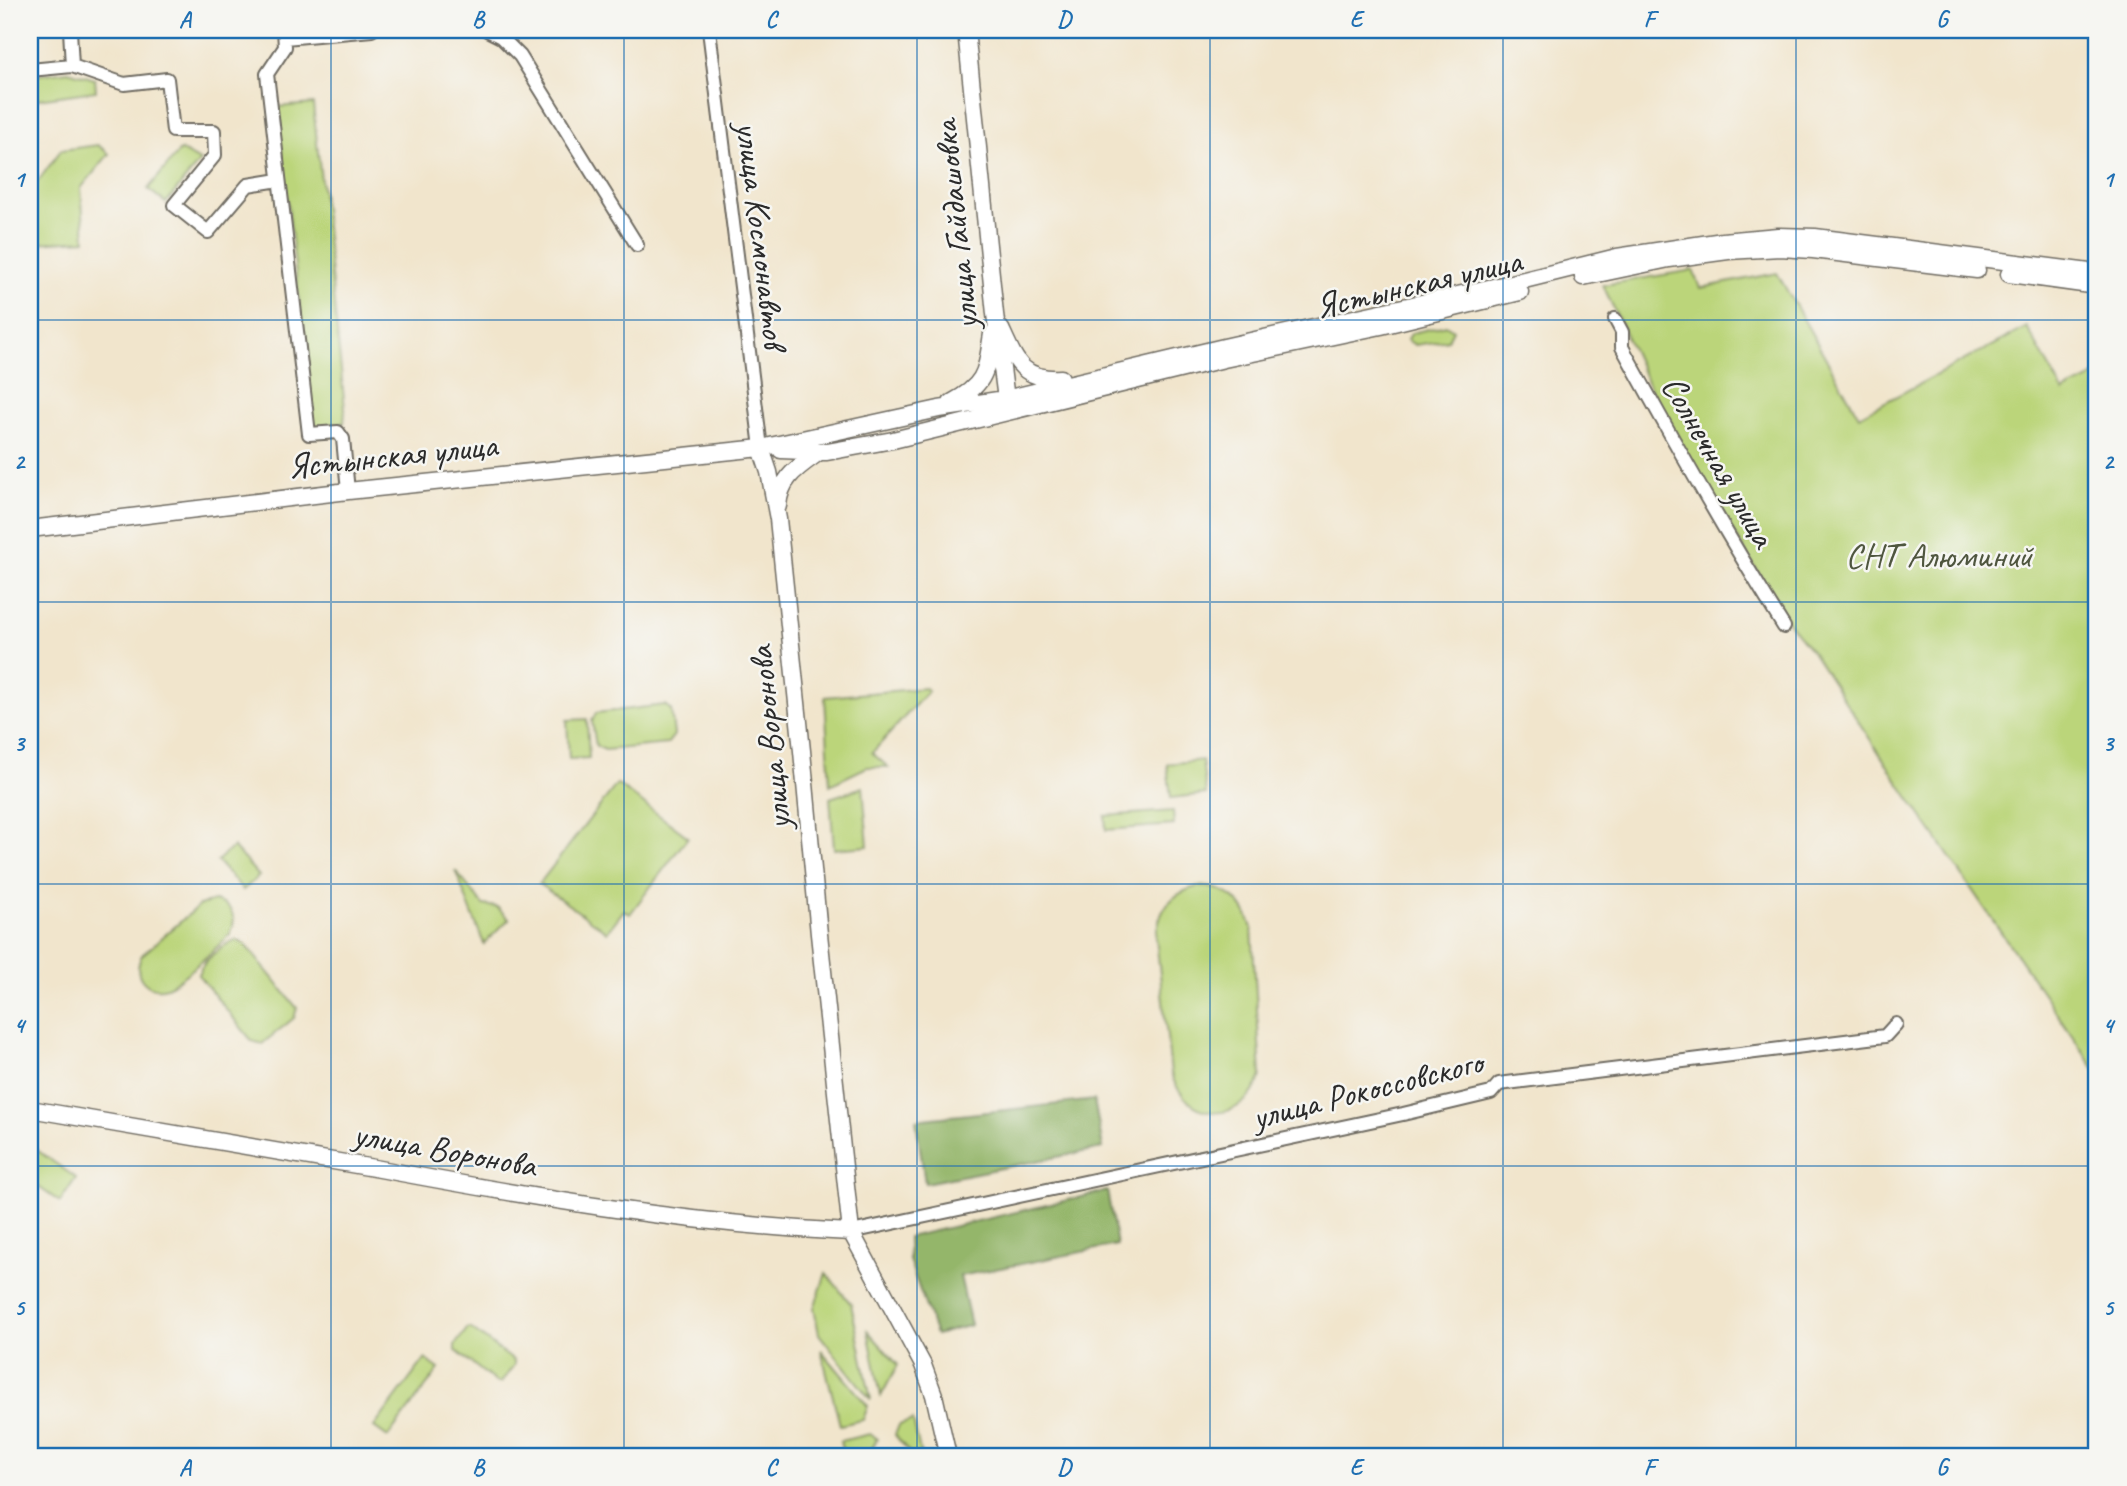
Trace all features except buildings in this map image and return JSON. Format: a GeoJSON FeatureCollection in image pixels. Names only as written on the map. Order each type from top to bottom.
{"type":"FeatureCollection","features":[{"type":"Feature","properties":{"kind":"main road","name":"улица Гайдашовка"},"geometry":{"type":"LineString","coordinates":[[966,30],[1007,406]]}},
{"type":"Feature","properties":{"kind":"main road","name":"Ястынская улица"},"geometry":{"type":"LineString","coordinates":[[761,448],[818,453],[893,440],[1103,375],[1617,257],[1723,240],[1779,236],[1815,237],[2097,273]]}},
{"type":"Feature","properties":{"kind":"main road","name":"Ястынская улица"},"geometry":{"type":"LineString","coordinates":[[30,529],[348,491],[761,448],[939,409],[1007,406],[1381,326],[1592,275],[1670,259],[1728,251],[1780,248],[1813,250],[2097,286]]}},
{"type":"Feature","properties":{"kind":"main road"},"geometry":{"type":"LineString","coordinates":[[995,314],[1019,364],[1026,372],[1041,379],[1103,375]]}},
{"type":"Feature","properties":{"kind":"main road"},"geometry":{"type":"LineString","coordinates":[[939,409],[963,396],[982,379],[995,314]]}},
{"type":"Feature","properties":{"kind":"main road","name":"улица Воронова"},"geometry":{"type":"LineString","coordinates":[[761,448],[769,472],[778,519],[852,1232],[923,1366],[934,1395],[948,1456]]}},
{"type":"Feature","properties":{"kind":"main road"},"geometry":{"type":"LineString","coordinates":[[778,519],[779,496],[785,481],[790,474],[818,453]]}},
{"type":"Feature","properties":{"kind":"main road","name":"улица Воронова"},"geometry":{"type":"LineString","coordinates":[[30,1109],[629,1212],[739,1226],[852,1232]]}},
{"type":"Feature","properties":{"kind":"street"},"geometry":{"type":"LineString","coordinates":[[70,30],[72,66]]}},
{"type":"Feature","properties":{"kind":"street"},"geometry":{"type":"LineString","coordinates":[[348,491],[342,439],[338,432],[309,434],[267,74],[285,47],[284,34],[372,30]]}},
{"type":"Feature","properties":{"kind":"street"},"geometry":{"type":"LineString","coordinates":[[487,30],[501,37],[520,56],[637,244]]}},
{"type":"Feature","properties":{"kind":"street","name":"улица Космонавтов"},"geometry":{"type":"LineString","coordinates":[[709,30],[761,448]]}},
{"type":"Feature","properties":{"kind":"street"},"geometry":{"type":"LineString","coordinates":[[30,70],[72,66],[124,84],[167,79],[173,131],[214,131],[215,155],[174,205],[208,232],[248,185],[279,180]]}},
{"type":"Feature","properties":{"kind":"street","name":"Солнечная улица"},"geometry":{"type":"LineString","coordinates":[[1615,319],[1622,332],[1622,347],[1672,440],[1732,545],[1784,628]]}},
{"type":"Feature","properties":{"kind":"street","name":"улица Рокоссовского"},"geometry":{"type":"LineString","coordinates":[[852,1232],[1403,1114],[1491,1093],[1499,1084],[1885,1036],[1896,1024]]}},
{"type":"Feature","properties":{"kind":"green space"},"geometry":{"type":"Polygon","coordinates":[[[68,71],[95,79],[96,91],[30,100],[30,76],[68,71]]]}},
{"type":"Feature","properties":{"kind":"green space"},"geometry":{"type":"Polygon","coordinates":[[[313,104],[345,409],[344,423],[313,426],[277,107],[313,104]]]}},
{"type":"Feature","properties":{"kind":"green space"},"geometry":{"type":"Polygon","coordinates":[[[98,145],[109,154],[81,188],[85,240],[37,243],[33,188],[61,150],[98,145]]]}},
{"type":"Feature","properties":{"kind":"green space"},"geometry":{"type":"Polygon","coordinates":[[[180,150],[200,161],[166,203],[148,189],[180,150]]]}},
{"type":"Feature","properties":{"kind":"green space","name":"СНТ Алюминий"},"geometry":{"type":"Polygon","coordinates":[[[1693,270],[1700,288],[1777,273],[1859,416],[2027,327],[2063,392],[2097,375],[2097,1072],[1813,653],[1790,625],[1663,417],[1603,285],[1693,270]]]}},
{"type":"Feature","properties":{"kind":"green space"},"geometry":{"type":"Polygon","coordinates":[[[1446,325],[1453,330],[1448,340],[1415,345],[1407,340],[1412,333],[1446,325]]]}},
{"type":"Feature","properties":{"kind":"green space"},"geometry":{"type":"Polygon","coordinates":[[[925,688],[928,691],[872,753],[888,767],[867,767],[830,785],[825,697],[925,688]]]}},
{"type":"Feature","properties":{"kind":"green space"},"geometry":{"type":"Polygon","coordinates":[[[665,705],[671,710],[674,735],[667,744],[605,750],[596,746],[592,721],[596,713],[665,705]]]}},
{"type":"Feature","properties":{"kind":"green space"},"geometry":{"type":"Polygon","coordinates":[[[587,719],[589,758],[569,759],[567,720],[587,719]]]}},
{"type":"Feature","properties":{"kind":"green space"},"geometry":{"type":"Polygon","coordinates":[[[1202,760],[1206,794],[1171,798],[1167,764],[1202,760]]]}},
{"type":"Feature","properties":{"kind":"green space"},"geometry":{"type":"Polygon","coordinates":[[[617,784],[688,837],[630,914],[624,910],[607,932],[539,884],[617,784]]]}},
{"type":"Feature","properties":{"kind":"green space"},"geometry":{"type":"Polygon","coordinates":[[[863,787],[868,846],[834,849],[830,798],[863,787]]]}},
{"type":"Feature","properties":{"kind":"green space"},"geometry":{"type":"Polygon","coordinates":[[[1173,811],[1174,825],[1106,830],[1105,816],[1173,811]]]}},
{"type":"Feature","properties":{"kind":"green space"},"geometry":{"type":"Polygon","coordinates":[[[233,847],[259,876],[243,890],[217,861],[233,847]]]}},
{"type":"Feature","properties":{"kind":"green space"},"geometry":{"type":"Polygon","coordinates":[[[455,870],[483,905],[497,907],[509,919],[484,944],[455,870]]]}},
{"type":"Feature","properties":{"kind":"green space"},"geometry":{"type":"Polygon","coordinates":[[[1199,886],[1218,890],[1233,898],[1244,910],[1252,928],[1261,1076],[1253,1092],[1242,1104],[1215,1112],[1202,1110],[1189,1102],[1179,1090],[1171,1073],[1156,938],[1160,919],[1168,904],[1181,893],[1199,886]]]}},
{"type":"Feature","properties":{"kind":"green space"},"geometry":{"type":"Polygon","coordinates":[[[214,901],[225,905],[232,913],[230,934],[200,963],[167,987],[150,987],[144,983],[138,971],[142,955],[200,905],[214,901]]]}},
{"type":"Feature","properties":{"kind":"green space"},"geometry":{"type":"Polygon","coordinates":[[[237,940],[244,943],[297,1008],[294,1018],[262,1044],[252,1041],[199,976],[203,965],[213,954],[237,940]]]}},
{"type":"Feature","properties":{"kind":"green space"},"geometry":{"type":"Polygon","coordinates":[[[1094,1100],[1103,1148],[925,1183],[916,1120],[1094,1100]]]}},
{"type":"Feature","properties":{"kind":"green space"},"geometry":{"type":"Polygon","coordinates":[[[34,1148],[76,1178],[60,1202],[30,1181],[30,1154],[34,1148]]]}},
{"type":"Feature","properties":{"kind":"green space"},"geometry":{"type":"Polygon","coordinates":[[[1107,1191],[1117,1245],[960,1276],[971,1325],[936,1335],[909,1260],[908,1237],[1107,1191]]]}},
{"type":"Feature","properties":{"kind":"green space"},"geometry":{"type":"Polygon","coordinates":[[[826,1273],[851,1304],[871,1400],[819,1334],[814,1308],[826,1273]]]}},
{"type":"Feature","properties":{"kind":"green space"},"geometry":{"type":"Polygon","coordinates":[[[470,1328],[514,1361],[501,1383],[497,1383],[455,1350],[455,1345],[470,1328]]]}},
{"type":"Feature","properties":{"kind":"green space"},"geometry":{"type":"Polygon","coordinates":[[[868,1331],[898,1365],[881,1396],[868,1331]]]}},
{"type":"Feature","properties":{"kind":"green space"},"geometry":{"type":"Polygon","coordinates":[[[821,1350],[868,1406],[863,1420],[840,1425],[821,1350]]]}},
{"type":"Feature","properties":{"kind":"green space"},"geometry":{"type":"Polygon","coordinates":[[[425,1359],[439,1369],[388,1437],[374,1427],[425,1359]]]}},
{"type":"Feature","properties":{"kind":"green space"},"geometry":{"type":"Polygon","coordinates":[[[913,1420],[921,1456],[912,1456],[895,1435],[899,1425],[913,1420]]]}},
{"type":"Feature","properties":{"kind":"green space"},"geometry":{"type":"Polygon","coordinates":[[[870,1434],[877,1439],[868,1456],[844,1456],[840,1441],[870,1434]]]}}]}
